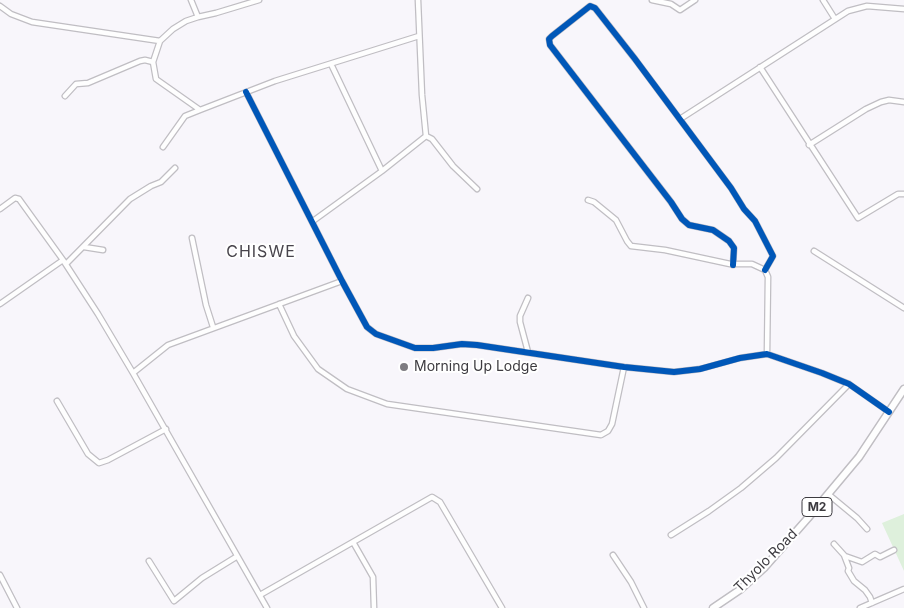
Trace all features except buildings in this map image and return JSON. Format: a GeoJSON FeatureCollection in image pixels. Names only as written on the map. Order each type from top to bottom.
{"type":"FeatureCollection","features":[{"type":"Feature","properties":{"kind":"highway","name":"Thyolo Road"},"geometry":{"type":"LineString","coordinates":[[713,608],[724,605],[764,568],[859,457],[903,393]]}},
{"type":"Feature","properties":{"kind":"street"},"geometry":{"type":"LineString","coordinates":[[191,0],[198,16]]}},
{"type":"Feature","properties":{"kind":"street"},"geometry":{"type":"LineString","coordinates":[[200,110],[156,80],[153,62],[160,41],[180,25],[198,16],[216,13],[259,0]]}},
{"type":"Feature","properties":{"kind":"street"},"geometry":{"type":"LineString","coordinates":[[418,0],[426,136]]}},
{"type":"Feature","properties":{"kind":"street"},"geometry":{"type":"LineString","coordinates":[[588,0],[680,119],[744,209],[755,221],[774,256],[765,270]]}},
{"type":"Feature","properties":{"kind":"street"},"geometry":{"type":"LineString","coordinates":[[652,0],[671,4],[680,10],[695,0]]}},
{"type":"Feature","properties":{"kind":"street"},"geometry":{"type":"LineString","coordinates":[[823,0],[835,18]]}},
{"type":"Feature","properties":{"kind":"street"},"geometry":{"type":"LineString","coordinates":[[0,6],[11,14],[32,22],[160,41]]}},
{"type":"Feature","properties":{"kind":"street"},"geometry":{"type":"LineString","coordinates":[[592,6],[552,36],[549,39],[550,45],[671,202],[682,219],[689,225],[713,230],[729,241],[734,248],[733,265]]}},
{"type":"Feature","properties":{"kind":"street"},"geometry":{"type":"LineString","coordinates":[[680,119],[848,10],[867,6],[904,9]]}},
{"type":"Feature","properties":{"kind":"street"},"geometry":{"type":"LineString","coordinates":[[163,147],[184,116],[275,81],[419,36]]}},
{"type":"Feature","properties":{"kind":"street"},"geometry":{"type":"LineString","coordinates":[[65,96],[76,84],[88,83],[140,61],[153,62]]}},
{"type":"Feature","properties":{"kind":"street"},"geometry":{"type":"LineString","coordinates":[[331,64],[382,171]]}},
{"type":"Feature","properties":{"kind":"street"},"geometry":{"type":"LineString","coordinates":[[760,67],[858,218],[898,194],[904,194]]}},
{"type":"Feature","properties":{"kind":"street"},"geometry":{"type":"LineString","coordinates":[[246,92],[342,281],[367,327],[376,334],[414,348],[433,348],[462,344],[667,372],[700,369],[740,358],[767,354],[849,384],[890,412]]}},
{"type":"Feature","properties":{"kind":"street"},"geometry":{"type":"LineString","coordinates":[[810,145],[866,109],[881,102],[889,100],[904,102]]}},
{"type":"Feature","properties":{"kind":"street"},"geometry":{"type":"LineString","coordinates":[[313,221],[382,171],[426,136]]}},
{"type":"Feature","properties":{"kind":"street"},"geometry":{"type":"LineString","coordinates":[[426,136],[432,140],[453,166],[477,189]]}},
{"type":"Feature","properties":{"kind":"street"},"geometry":{"type":"LineString","coordinates":[[0,304],[65,262],[84,247],[130,200],[151,186],[161,182],[174,168]]}},
{"type":"Feature","properties":{"kind":"street"},"geometry":{"type":"LineString","coordinates":[[0,209],[15,198],[20,199],[65,262],[166,429],[236,557],[267,608]]}},
{"type":"Feature","properties":{"kind":"street"},"geometry":{"type":"LineString","coordinates":[[588,200],[594,202],[616,220],[626,241],[631,246],[665,250],[733,265],[752,264],[765,270],[768,277],[767,354]]}},
{"type":"Feature","properties":{"kind":"street"},"geometry":{"type":"LineString","coordinates":[[192,238],[206,305],[213,327]]}},
{"type":"Feature","properties":{"kind":"street"},"geometry":{"type":"LineString","coordinates":[[84,247],[103,250]]}},
{"type":"Feature","properties":{"kind":"street"},"geometry":{"type":"LineString","coordinates":[[814,251],[904,308]]}},
{"type":"Feature","properties":{"kind":"street"},"geometry":{"type":"LineString","coordinates":[[133,373],[168,345],[342,281]]}},
{"type":"Feature","properties":{"kind":"street"},"geometry":{"type":"LineString","coordinates":[[528,298],[520,316],[520,322],[528,352]]}},
{"type":"Feature","properties":{"kind":"street"},"geometry":{"type":"LineString","coordinates":[[279,304],[294,336],[318,368],[333,380],[359,394],[394,405],[601,435],[608,431],[612,424],[624,367]]}},
{"type":"Feature","properties":{"kind":"street"},"geometry":{"type":"LineString","coordinates":[[671,535],[709,511],[755,476],[800,436],[849,384]]}},
{"type":"Feature","properties":{"kind":"street"},"geometry":{"type":"LineString","coordinates":[[57,401],[88,454],[98,463],[108,460],[166,429]]}},
{"type":"Feature","properties":{"kind":"street"},"geometry":{"type":"LineString","coordinates":[[828,494],[857,518],[867,530]]}},
{"type":"Feature","properties":{"kind":"street"},"geometry":{"type":"LineString","coordinates":[[260,595],[429,498],[435,498],[440,502],[502,608]]}},
{"type":"Feature","properties":{"kind":"street"},"geometry":{"type":"LineString","coordinates":[[353,542],[373,577],[374,608]]}},
{"type":"Feature","properties":{"kind":"street"},"geometry":{"type":"LineString","coordinates":[[834,544],[845,556],[849,568],[848,571],[854,581],[865,590],[872,603]]}},
{"type":"Feature","properties":{"kind":"street"},"geometry":{"type":"LineString","coordinates":[[845,556],[862,562],[875,554],[880,557],[894,550]]}},
{"type":"Feature","properties":{"kind":"street"},"geometry":{"type":"LineString","coordinates":[[613,555],[631,582],[644,608]]}},
{"type":"Feature","properties":{"kind":"street"},"geometry":{"type":"LineString","coordinates":[[149,561],[172,600],[174,600],[202,578],[236,557]]}},
{"type":"Feature","properties":{"kind":"street"},"geometry":{"type":"LineString","coordinates":[[0,575],[17,608]]}},
{"type":"Feature","properties":{"kind":"street"},"geometry":{"type":"LineString","coordinates":[[860,608],[904,588]]}},
{"type":"Feature","properties":{"kind":"green space"},"geometry":{"type":"Polygon","coordinates":[[[904,514],[904,571],[882,523],[904,514]]]}},
{"type":"Feature","properties":{"kind":"cycle path"},"geometry":{"type":"LineString","coordinates":[[733,265],[734,248],[729,241],[713,230],[689,225],[682,219],[671,202],[550,45],[549,39],[552,36],[590,6],[595,8],[635,59],[731,188],[744,209],[755,221],[773,256],[765,270]]}},
{"type":"Feature","properties":{"kind":"cycle path"},"geometry":{"type":"LineString","coordinates":[[246,92],[342,281],[367,327],[376,334],[415,348],[433,348],[462,344],[477,345],[624,367],[674,372],[700,369],[740,358],[767,354],[849,384],[889,412]]}},
{"type":"Feature","properties":{"kind":"place","name":"Morning Up Lodge"},"geometry":{"type":"Point","coordinates":[404,367]}},
{"type":"Feature","properties":{"kind":"district","name":"CHISWE"},"geometry":{"type":"Point","coordinates":[261,252]}}]}
